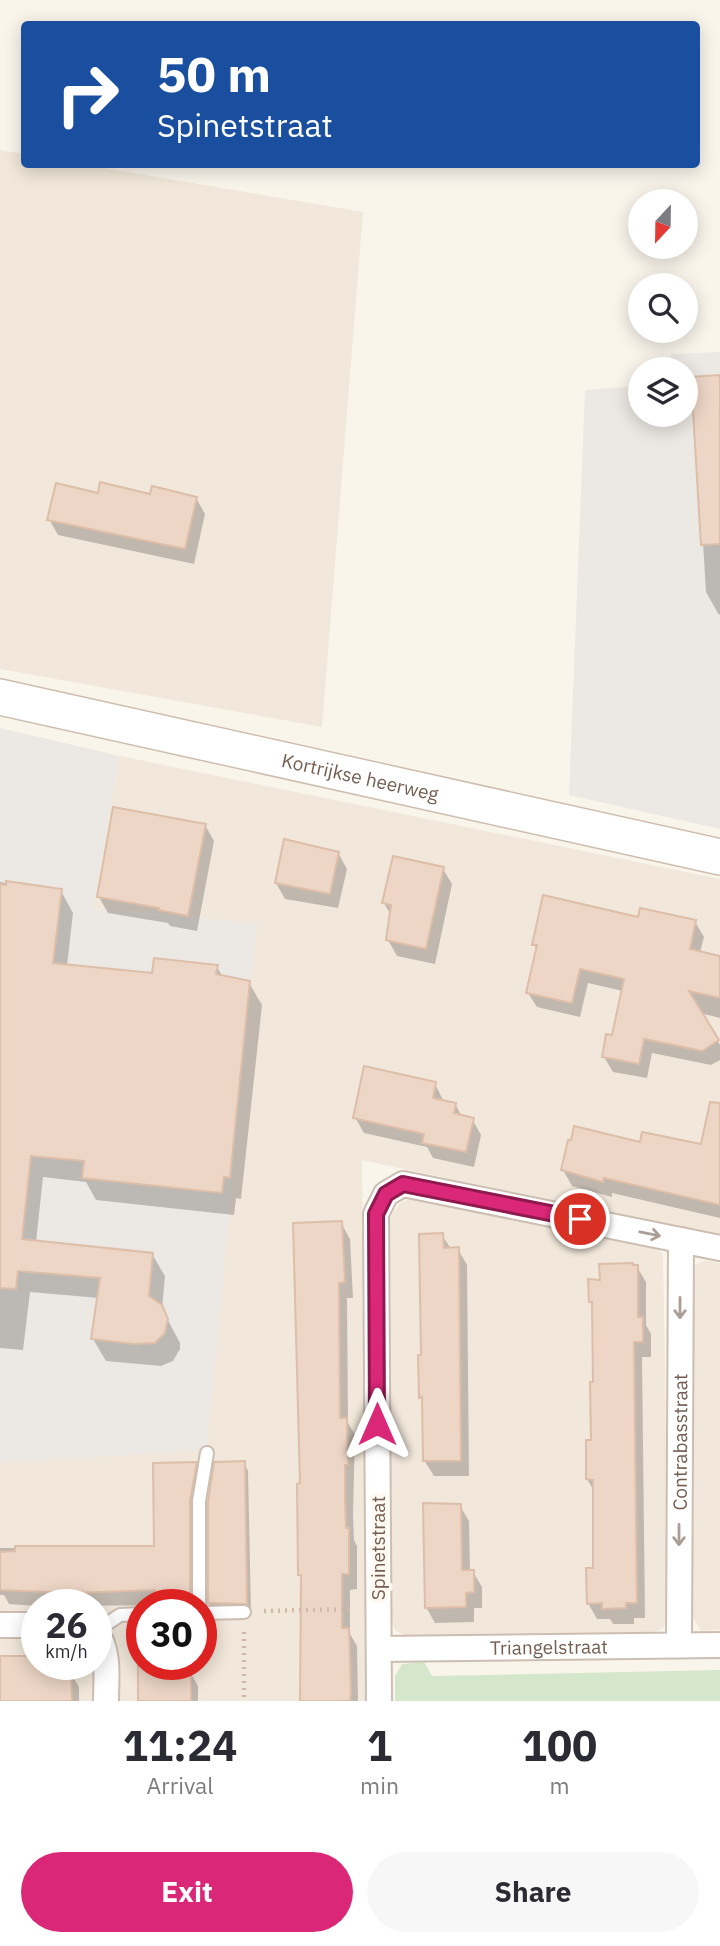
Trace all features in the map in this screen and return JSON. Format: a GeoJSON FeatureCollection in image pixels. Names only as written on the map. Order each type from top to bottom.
{"type":"FeatureCollection","features":[{"type":"Feature","properties":{"kind":"street","name":"Kortrijkse heerweg"},"geometry":{"type":"LineString","coordinates":[[0,697],[720,857]]}},
{"type":"Feature","properties":{"kind":"street","name":"Spinetstraat"},"geometry":{"type":"LineString","coordinates":[[379,1701],[376,1214],[386,1194],[403,1184],[720,1248]]}},
{"type":"Feature","properties":{"kind":"street","name":"Contrabasstraat"},"geometry":{"type":"LineString","coordinates":[[679,1645],[681,1240]]}},
{"type":"Feature","properties":{"kind":"street"},"geometry":{"type":"LineString","coordinates":[[0,1625],[21,1625]]}},
{"type":"Feature","properties":{"kind":"street","name":"Triangelstraat"},"geometry":{"type":"LineString","coordinates":[[379,1649],[720,1644]]}},
{"type":"Feature","properties":{"kind":"street"},"geometry":{"type":"LineString","coordinates":[[106,1680],[106,1701]]}},
{"type":"Feature","properties":{"kind":"lane"},"geometry":{"type":"LineString","coordinates":[[200,1589],[199,1501],[207,1453]]}},
{"type":"Feature","properties":{"kind":"lane"},"geometry":{"type":"LineString","coordinates":[[217,1613],[244,1612]]}},
{"type":"Feature","properties":{"kind":"path"},"geometry":{"type":"LineString","coordinates":[[244,1701],[244,1612],[378,1609]]}},
{"type":"Feature","properties":{"kind":"shaded area"},"geometry":{"type":"Polygon","coordinates":[[[0,150],[21,154],[21,168],[104,168],[363,212],[322,727],[0,669],[0,150]]]}},
{"type":"Feature","properties":{"kind":"shaded area"},"geometry":{"type":"Polygon","coordinates":[[[720,352],[720,829],[569,795],[585,390],[628,387],[628,427],[698,427],[698,357],[671,357],[671,354],[720,352]]]}},
{"type":"Feature","properties":{"kind":"shaded area"},"geometry":{"type":"Polygon","coordinates":[[[0,728],[120,756],[93,909],[257,923],[207,1450],[0,1463],[0,728]]]}},
{"type":"Feature","properties":{"kind":"shaded area"},"geometry":{"type":"Polygon","coordinates":[[[120,756],[720,879],[720,1236],[362,1160],[367,1701],[115,1701],[112,1589],[21,1589],[21,1613],[0,1613],[0,1462],[253,954],[257,923],[93,909],[120,756]]]}},
{"type":"Feature","properties":{"kind":"shaded area"},"geometry":{"type":"Polygon","coordinates":[[[417,1196],[652,1245],[663,1254],[669,1613],[663,1628],[652,1633],[407,1637],[395,1630],[390,1617],[385,1236],[389,1219],[400,1203],[417,1196]]]}},
{"type":"Feature","properties":{"kind":"shaded area"},"geometry":{"type":"Polygon","coordinates":[[[706,1260],[720,1263],[720,1630],[701,1631],[691,1615],[689,1268],[706,1260]]]}},
{"type":"Feature","properties":{"kind":"shaded area"},"geometry":{"type":"Polygon","coordinates":[[[21,1637],[21,1680],[96,1680],[96,1701],[0,1701],[0,1638],[21,1637]]]}},
{"type":"Feature","properties":{"kind":"green space"},"geometry":{"type":"Polygon","coordinates":[[[424,1662],[432,1676],[720,1670],[720,1701],[395,1701],[395,1676],[402,1664],[424,1662]]]}},
{"type":"Feature","properties":{"kind":"building"},"geometry":{"type":"Polygon","coordinates":[[[720,375],[720,544],[701,545],[694,427],[698,427],[698,377],[720,375]]]}},
{"type":"Feature","properties":{"kind":"building"},"geometry":{"type":"Polygon","coordinates":[[[100,482],[150,494],[152,486],[197,497],[185,549],[47,520],[56,483],[98,493],[100,482]]]}},
{"type":"Feature","properties":{"kind":"building"},"geometry":{"type":"Polygon","coordinates":[[[113,807],[206,824],[188,916],[97,897],[113,807]]]}},
{"type":"Feature","properties":{"kind":"building"},"geometry":{"type":"Polygon","coordinates":[[[284,839],[339,852],[330,894],[275,883],[284,839]]]}},
{"type":"Feature","properties":{"kind":"building"},"geometry":{"type":"Polygon","coordinates":[[[393,856],[444,867],[426,949],[386,940],[391,905],[382,903],[393,856]]]}},
{"type":"Feature","properties":{"kind":"building"},"geometry":{"type":"Polygon","coordinates":[[[6,881],[62,889],[53,963],[152,973],[154,958],[218,965],[216,974],[250,981],[230,1178],[224,1177],[222,1193],[82,1178],[84,1161],[31,1156],[22,1239],[153,1253],[149,1296],[162,1305],[168,1319],[165,1333],[155,1343],[133,1344],[91,1339],[100,1278],[18,1271],[16,1289],[0,1288],[0,884],[6,885],[6,881]]]}},
{"type":"Feature","properties":{"kind":"building"},"geometry":{"type":"Polygon","coordinates":[[[543,895],[638,917],[640,908],[696,920],[690,949],[720,956],[720,998],[689,991],[719,1040],[702,1051],[644,1039],[639,1064],[602,1057],[606,1034],[612,1035],[624,979],[580,969],[572,1003],[526,993],[537,945],[532,945],[543,895]]]}},
{"type":"Feature","properties":{"kind":"building"},"geometry":{"type":"Polygon","coordinates":[[[364,1066],[436,1082],[433,1098],[456,1103],[454,1113],[474,1118],[466,1152],[422,1143],[424,1134],[353,1118],[364,1066]]]}},
{"type":"Feature","properties":{"kind":"building"},"geometry":{"type":"Polygon","coordinates":[[[710,1102],[720,1103],[720,1205],[604,1178],[603,1182],[561,1170],[574,1126],[640,1142],[642,1132],[701,1144],[710,1102]]]}},
{"type":"Feature","properties":{"kind":"building"},"geometry":{"type":"Polygon","coordinates":[[[342,1221],[345,1282],[339,1283],[340,1418],[347,1418],[348,1465],[345,1465],[345,1497],[346,1528],[349,1528],[349,1574],[342,1574],[342,1628],[349,1628],[351,1691],[350,1701],[300,1701],[301,1575],[298,1575],[297,1484],[300,1483],[293,1223],[342,1221]]]}},
{"type":"Feature","properties":{"kind":"building"},"geometry":{"type":"Polygon","coordinates":[[[443,1233],[444,1248],[459,1247],[461,1461],[423,1461],[418,1355],[421,1355],[419,1234],[443,1233]]]}},
{"type":"Feature","properties":{"kind":"building"},"geometry":{"type":"Polygon","coordinates":[[[599,1264],[638,1265],[638,1317],[643,1317],[643,1342],[634,1342],[637,1603],[626,1603],[626,1608],[602,1609],[602,1603],[587,1604],[586,1568],[593,1568],[593,1480],[586,1479],[586,1440],[591,1440],[590,1382],[593,1382],[592,1302],[589,1302],[588,1279],[600,1280],[599,1264]]]}},
{"type":"Feature","properties":{"kind":"building"},"geometry":{"type":"Polygon","coordinates":[[[245,1461],[247,1604],[217,1603],[217,1589],[208,1589],[208,1502],[214,1462],[245,1461]]]}},
{"type":"Feature","properties":{"kind":"building"},"geometry":{"type":"Polygon","coordinates":[[[197,1462],[190,1501],[190,1589],[112,1592],[112,1589],[0,1590],[0,1552],[15,1551],[15,1546],[154,1546],[153,1463],[197,1462]]]}},
{"type":"Feature","properties":{"kind":"building"},"geometry":{"type":"Polygon","coordinates":[[[423,1503],[461,1504],[462,1570],[474,1570],[474,1592],[466,1593],[466,1607],[425,1608],[423,1503]]]}},
{"type":"Feature","properties":{"kind":"building"},"geometry":{"type":"Polygon","coordinates":[[[0,1656],[21,1656],[21,1680],[71,1680],[72,1701],[0,1701],[0,1656]]]}},
{"type":"Feature","properties":{"kind":"building"},"geometry":{"type":"Polygon","coordinates":[[[138,1680],[191,1680],[191,1701],[138,1701],[138,1680]]]}},
{"type":"Feature","properties":{"kind":"route"},"geometry":{"type":"LineString","coordinates":[[377,1424],[376,1214],[386,1194],[403,1184],[580,1219]]}}]}
